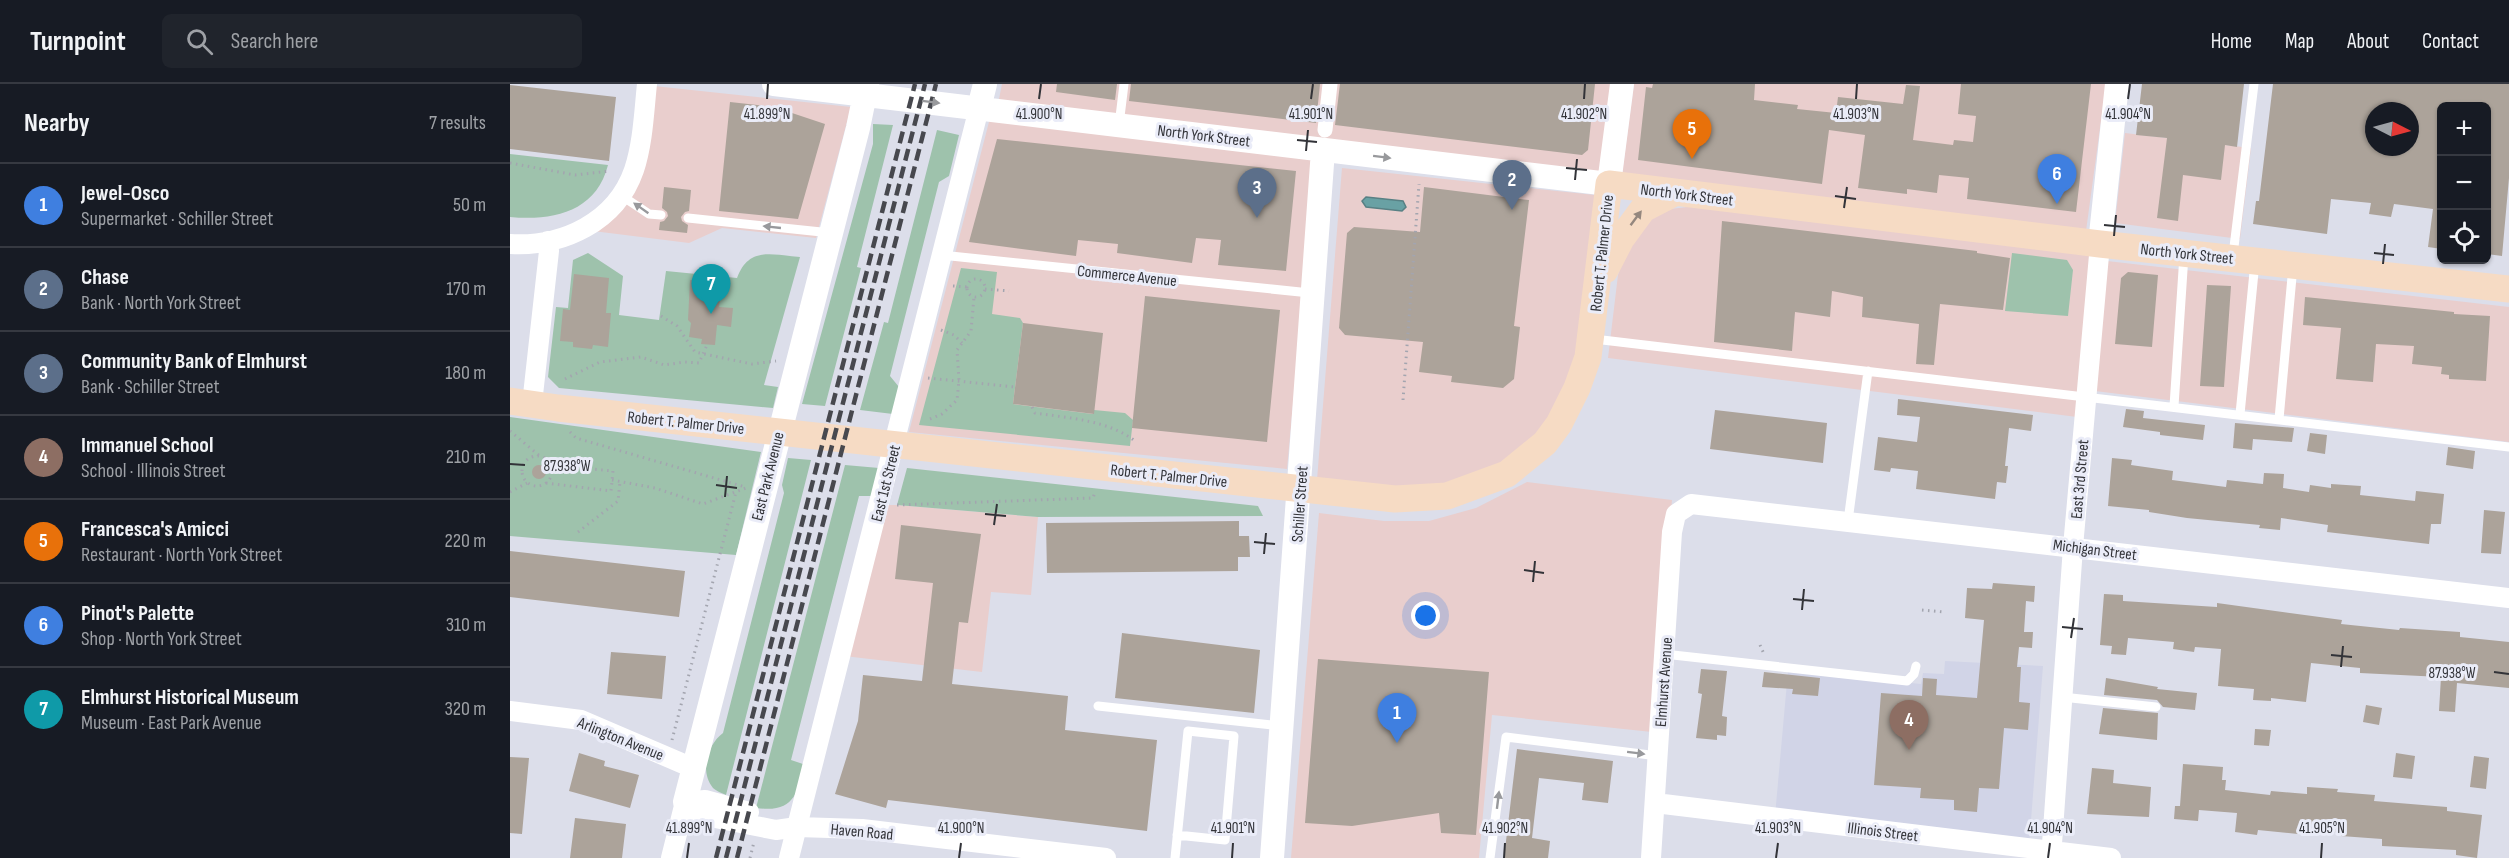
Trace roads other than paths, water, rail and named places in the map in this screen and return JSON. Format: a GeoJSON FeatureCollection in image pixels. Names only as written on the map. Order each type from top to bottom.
{"type":"FeatureCollection","features":[{"type":"Feature","properties":{"kind":"main road","name":"North York Street"},"geometry":{"type":"LineString","coordinates":[[1609,184],[2100,244],[2509,289]]}},
{"type":"Feature","properties":{"kind":"main road","name":"Robert T. Palmer Drive"},"geometry":{"type":"LineString","coordinates":[[521,402],[1391,499],[1421,499],[1459,493],[1507,474],[1545,443],[1559,424],[1583,375],[1591,339],[1609,184]]}},
{"type":"Feature","properties":{"kind":"main road"},"geometry":{"type":"LineString","coordinates":[[1597,287],[1621,239],[1643,209],[1676,192]]}},
{"type":"Feature","properties":{"kind":"street"},"geometry":{"type":"LineString","coordinates":[[510,244],[568,237],[589,227],[607,213],[622,196],[635,167],[647,84]]}},
{"type":"Feature","properties":{"kind":"street","name":"North York Street"},"geometry":{"type":"LineString","coordinates":[[774,84],[866,89],[979,108],[1119,125],[1324,140],[1609,184]]}},
{"type":"Feature","properties":{"kind":"street"},"geometry":{"type":"LineString","coordinates":[[979,108],[985,84]]}},
{"type":"Feature","properties":{"kind":"street"},"geometry":{"type":"LineString","coordinates":[[1324,140],[1330,84]]}},
{"type":"Feature","properties":{"kind":"street"},"geometry":{"type":"LineString","coordinates":[[1609,184],[1622,84]]}},
{"type":"Feature","properties":{"kind":"street"},"geometry":{"type":"LineString","coordinates":[[2100,244],[2117,84]]}},
{"type":"Feature","properties":{"kind":"street","name":"East Park Avenue"},"geometry":{"type":"LineString","coordinates":[[671,858],[866,89]]}},
{"type":"Feature","properties":{"kind":"street","name":"East 1st Street"},"geometry":{"type":"LineString","coordinates":[[789,858],[979,108]]}},
{"type":"Feature","properties":{"kind":"street","name":"Schiller Street"},"geometry":{"type":"LineString","coordinates":[[1272,858],[1324,140]]}},
{"type":"Feature","properties":{"kind":"street"},"geometry":{"type":"LineString","coordinates":[[521,402],[548,241]]}},
{"type":"Feature","properties":{"kind":"street","name":"East 3rd Street"},"geometry":{"type":"LineString","coordinates":[[2052,854],[2073,547],[2100,244]]}},
{"type":"Feature","properties":{"kind":"street","name":"Michigan Street"},"geometry":{"type":"LineString","coordinates":[[1681,508],[1691,504],[1701,504],[2509,598]]}},
{"type":"Feature","properties":{"kind":"street","name":"Elmhurst Avenue"},"geometry":{"type":"LineString","coordinates":[[1651,858],[1672,532],[1676,514],[1681,508]]}},
{"type":"Feature","properties":{"kind":"street","name":"Arlington Avenue"},"geometry":{"type":"LineString","coordinates":[[510,711],[581,720],[693,768]]}},
{"type":"Feature","properties":{"kind":"street","name":"Haven Road"},"geometry":{"type":"LineString","coordinates":[[685,802],[700,815],[776,830],[797,827],[862,829],[1106,858]]}},
{"type":"Feature","properties":{"kind":"street","name":"Illinois Street"},"geometry":{"type":"LineString","coordinates":[[1655,803],[2052,854],[2111,858]]}},
{"type":"Feature","properties":{"kind":"lane"},"geometry":{"type":"LineString","coordinates":[[1119,125],[1124,84]]}},
{"type":"Feature","properties":{"kind":"lane"},"geometry":{"type":"LineString","coordinates":[[2240,414],[2244,259],[2254,84]]}},
{"type":"Feature","properties":{"kind":"lane"},"geometry":{"type":"LineString","coordinates":[[622,196],[649,214],[661,215]]}},
{"type":"Feature","properties":{"kind":"lane"},"geometry":{"type":"LineString","coordinates":[[688,218],[831,233]]}},
{"type":"Feature","properties":{"kind":"lane"},"geometry":{"type":"LineString","coordinates":[[2174,406],[2184,253]]}},
{"type":"Feature","properties":{"kind":"lane","name":"Commerce Avenue"},"geometry":{"type":"LineString","coordinates":[[941,255],[1313,294]]}},
{"type":"Feature","properties":{"kind":"lane"},"geometry":{"type":"LineString","coordinates":[[2279,419],[2293,264]]}},
{"type":"Feature","properties":{"kind":"lane"},"geometry":{"type":"LineString","coordinates":[[1591,339],[2509,447]]}},
{"type":"Feature","properties":{"kind":"lane"},"geometry":{"type":"LineString","coordinates":[[1848,521],[1868,371]]}},
{"type":"Feature","properties":{"kind":"lane"},"geometry":{"type":"LineString","coordinates":[[1664,654],[1907,681],[1914,674],[1916,666]]}},
{"type":"Feature","properties":{"kind":"lane"},"geometry":{"type":"LineString","coordinates":[[2062,697],[2156,707]]}},
{"type":"Feature","properties":{"kind":"lane"},"geometry":{"type":"LineString","coordinates":[[1098,706],[1283,726]]}},
{"type":"Feature","properties":{"kind":"lane"},"geometry":{"type":"LineString","coordinates":[[1177,835],[1225,840],[1236,722]]}},
{"type":"Feature","properties":{"kind":"lane"},"geometry":{"type":"LineString","coordinates":[[1175,858],[1188,731],[1234,736]]}},
{"type":"Feature","properties":{"kind":"lane"},"geometry":{"type":"LineString","coordinates":[[1490,858],[1506,737],[1658,756]]}},
{"type":"Feature","properties":{"kind":"railway"},"geometry":{"type":"LineString","coordinates":[[716,858],[915,84]]}},
{"type":"Feature","properties":{"kind":"railway"},"geometry":{"type":"LineString","coordinates":[[726,858],[925,84]]}},
{"type":"Feature","properties":{"kind":"railway"},"geometry":{"type":"LineString","coordinates":[[737,858],[936,84]]}},
{"type":"Feature","properties":{"kind":"place","name":"Francesca's Amicci"},"geometry":{"type":"Point","coordinates":[1692,159]}},
{"type":"Feature","properties":{"kind":"place","name":"Pinot's Palette"},"geometry":{"type":"Point","coordinates":[2057,204]}},
{"type":"Feature","properties":{"kind":"place","name":"Chase"},"geometry":{"type":"Point","coordinates":[1512,210]}},
{"type":"Feature","properties":{"kind":"place","name":"Community Bank of Elmhurst"},"geometry":{"type":"Point","coordinates":[1257,218]}},
{"type":"Feature","properties":{"kind":"place","name":"Elmhurst Historical Museum"},"geometry":{"type":"Point","coordinates":[711,314]}},
{"type":"Feature","properties":{"kind":"place","name":"Jewel-Osco"},"geometry":{"type":"Point","coordinates":[1397,743]}},
{"type":"Feature","properties":{"kind":"place","name":"Immanuel School"},"geometry":{"type":"Point","coordinates":[1909,750]}}]}
